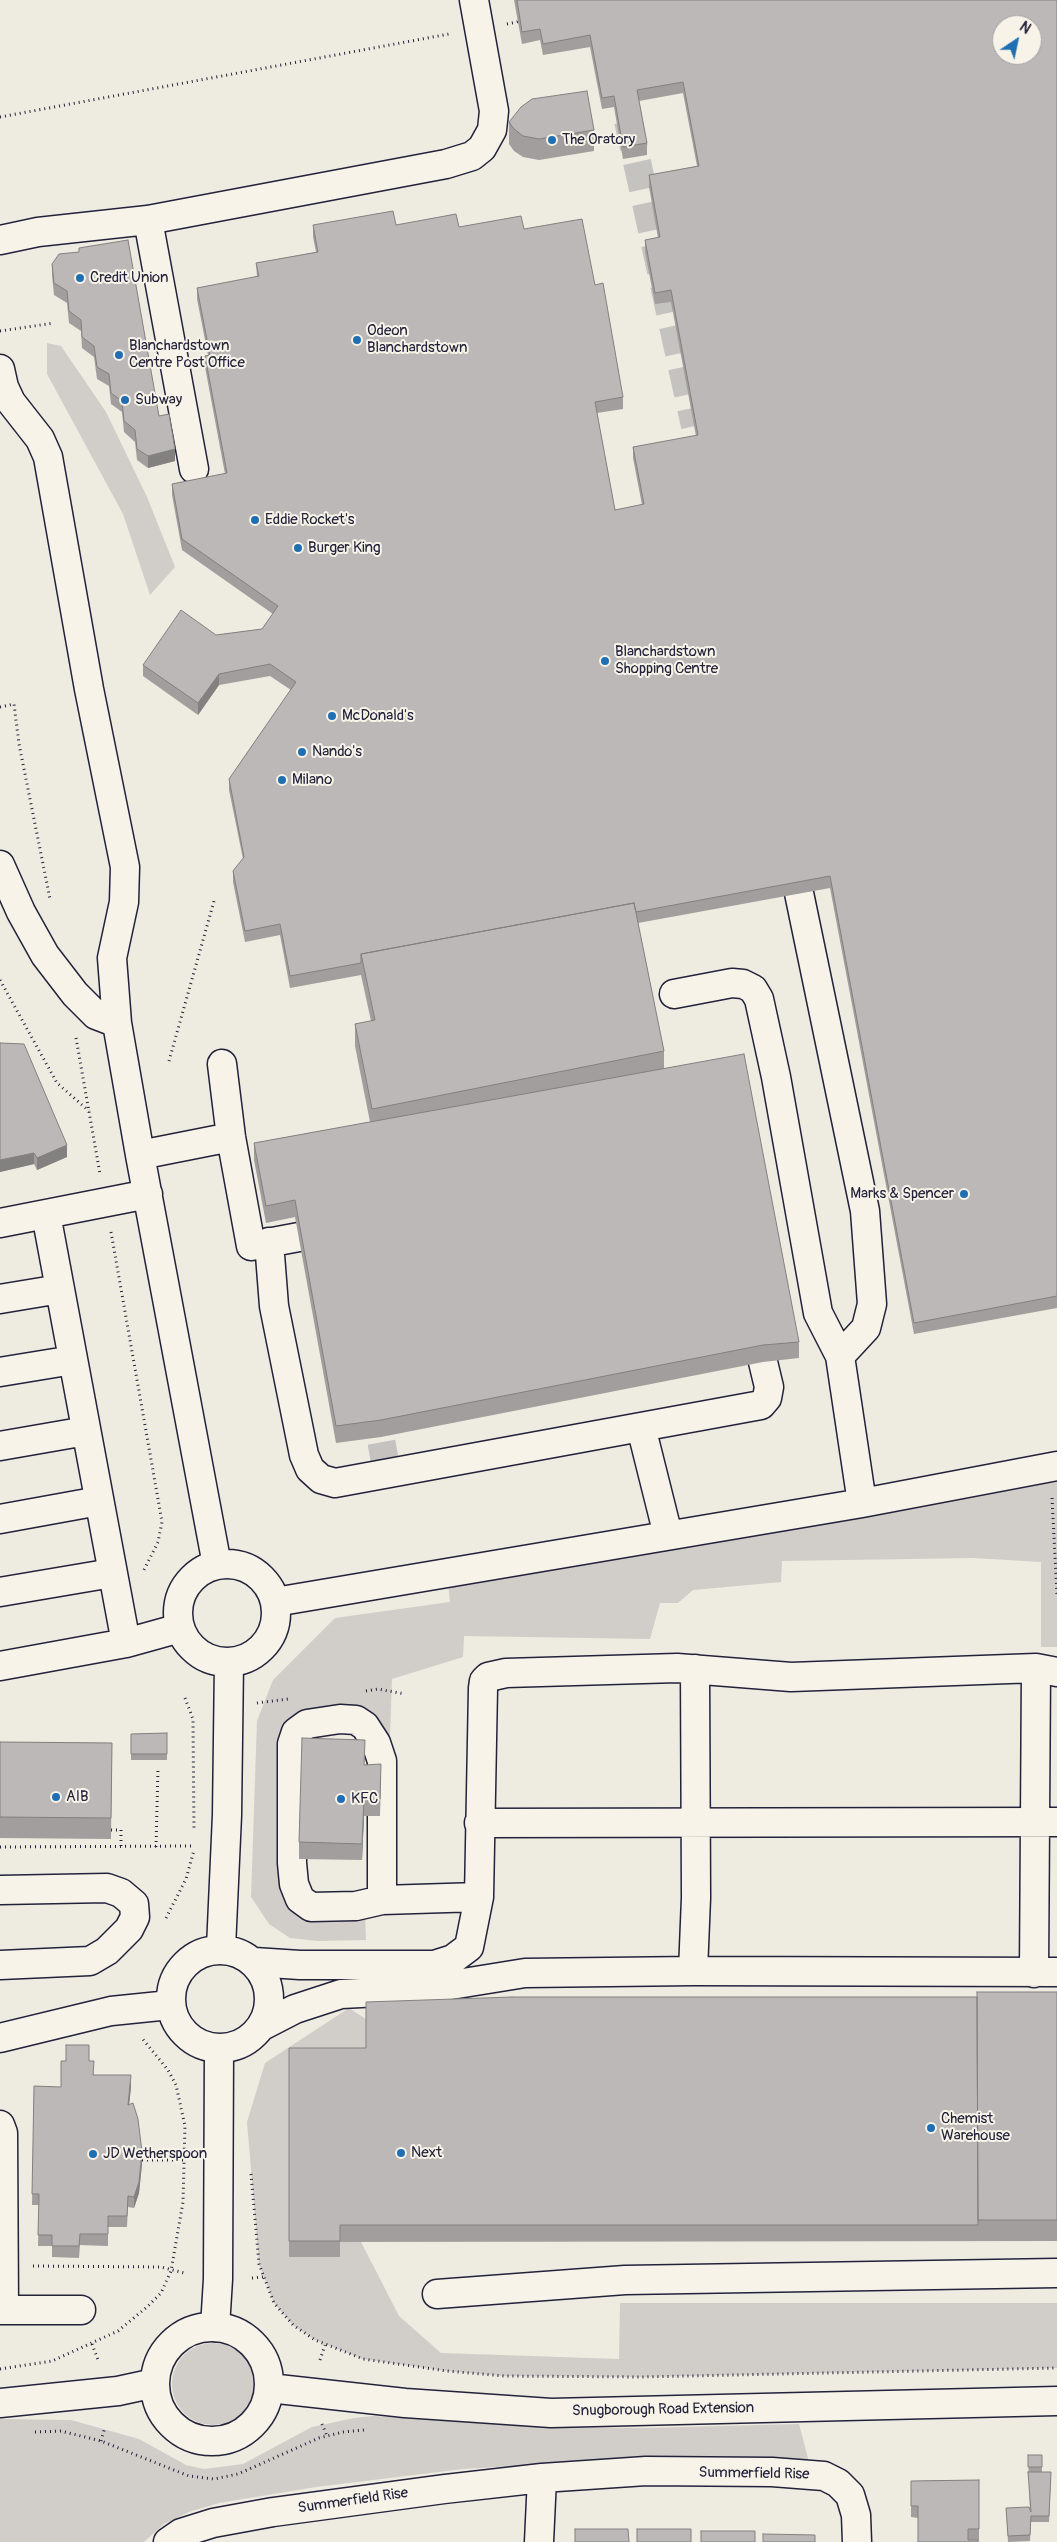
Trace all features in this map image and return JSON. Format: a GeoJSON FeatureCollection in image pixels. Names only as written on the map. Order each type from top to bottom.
{"type":"FeatureCollection","features":[{"type":"Feature","properties":{"kind":"street"},"geometry":{"type":"LineString","coordinates":[[0,240],[38,232],[148,220],[446,164],[472,156],[482,148],[492,130],[494,111],[474,0]]}},
{"type":"Feature","properties":{"kind":"street"},"geometry":{"type":"LineString","coordinates":[[148,220],[194,469]]}},
{"type":"Feature","properties":{"kind":"street"},"geometry":{"type":"LineString","coordinates":[[1,382],[11,402],[40,439],[48,458],[89,689],[126,867],[124,902],[112,958],[118,1023],[140,1155],[217,1565]]}},
{"type":"Feature","properties":{"kind":"street"},"geometry":{"type":"LineString","coordinates":[[0,865],[21,912],[51,962],[75,994],[96,1015],[118,1023]]}},
{"type":"Feature","properties":{"kind":"street"},"geometry":{"type":"LineString","coordinates":[[799,894],[865,1211],[872,1304],[866,1328],[840,1356]]}},
{"type":"Feature","properties":{"kind":"street"},"geometry":{"type":"LineString","coordinates":[[674,994],[738,983],[753,989],[759,999],[776,1077],[818,1314],[840,1356],[862,1503]]}},
{"type":"Feature","properties":{"kind":"street"},"geometry":{"type":"LineString","coordinates":[[222,1064],[231,1137],[251,1246],[299,1237]]}},
{"type":"Feature","properties":{"kind":"street"},"geometry":{"type":"LineString","coordinates":[[140,1155],[231,1137]]}},
{"type":"Feature","properties":{"kind":"street"},"geometry":{"type":"LineString","coordinates":[[0,1223],[148,1194]]}},
{"type":"Feature","properties":{"kind":"street"},"geometry":{"type":"LineString","coordinates":[[46,1214],[126,1643]]}},
{"type":"Feature","properties":{"kind":"street"},"geometry":{"type":"LineString","coordinates":[[269,1242],[274,1306],[304,1455],[310,1469],[321,1479],[335,1483],[761,1405],[767,1398],[769,1387],[763,1362]]}},
{"type":"Feature","properties":{"kind":"street"},"geometry":{"type":"LineString","coordinates":[[0,1299],[60,1289]]}},
{"type":"Feature","properties":{"kind":"street"},"geometry":{"type":"LineString","coordinates":[[0,1372],[73,1360]]}},
{"type":"Feature","properties":{"kind":"street"},"geometry":{"type":"LineString","coordinates":[[642,1427],[668,1535]]}},
{"type":"Feature","properties":{"kind":"street"},"geometry":{"type":"LineString","coordinates":[[0,1446],[86,1431]]}},
{"type":"Feature","properties":{"kind":"street"},"geometry":{"type":"LineString","coordinates":[[275,1602],[862,1503],[1057,1466]]}},
{"type":"Feature","properties":{"kind":"street"},"geometry":{"type":"LineString","coordinates":[[0,1518],[99,1501]]}},
{"type":"Feature","properties":{"kind":"street"},"geometry":{"type":"LineString","coordinates":[[232,1564],[247,1568],[260,1576],[269,1588],[275,1602],[274,1623],[266,1642],[243,1659],[229,1662],[213,1660],[199,1653],[188,1642],[180,1628],[178,1612],[181,1596],[189,1581],[202,1571],[217,1565],[232,1564]]}},
{"type":"Feature","properties":{"kind":"street"},"geometry":{"type":"LineString","coordinates":[[0,1592],[112,1573]]}},
{"type":"Feature","properties":{"kind":"street"},"geometry":{"type":"LineString","coordinates":[[0,1666],[126,1643],[180,1628]]}},
{"type":"Feature","properties":{"kind":"street"},"geometry":{"type":"LineString","coordinates":[[221,1948],[227,1815],[229,1662]]}},
{"type":"Feature","properties":{"kind":"street"},"geometry":{"type":"LineString","coordinates":[[254,1962],[300,1965],[434,1965],[453,1959],[470,1947],[479,1897],[483,1688],[484,1681],[488,1676],[506,1673],[695,1669],[791,1677],[1046,1670],[1046,1973],[693,1971],[525,1973],[420,1990],[342,1994],[295,2009],[262,2026],[254,2034],[237,2045],[219,2048],[199,2044],[186,2035],[175,2021],[170,2005],[173,1981],[185,1962],[198,1954],[221,1948],[242,1954],[254,1962],[266,1980],[269,1993],[268,2009],[262,2026]]}},
{"type":"Feature","properties":{"kind":"street"},"geometry":{"type":"LineString","coordinates":[[693,1971],[696,1898],[695,1669]]}},
{"type":"Feature","properties":{"kind":"street"},"geometry":{"type":"LineString","coordinates":[[372,1902],[382,1761],[376,1744],[365,1726],[356,1720],[317,1721],[296,1732],[292,1744],[294,1884],[300,1898],[311,1907],[479,1897]]}},
{"type":"Feature","properties":{"kind":"street"},"geometry":{"type":"LineString","coordinates":[[479,1823],[1046,1823]]}},
{"type":"Feature","properties":{"kind":"street"},"geometry":{"type":"LineString","coordinates":[[0,1890],[107,1888],[121,1893],[134,1904],[135,1917],[129,1929],[107,1951],[90,1961],[0,1965]]}},
{"type":"Feature","properties":{"kind":"street"},"geometry":{"type":"LineString","coordinates":[[0,2038],[129,2009],[170,2005]]}},
{"type":"Feature","properties":{"kind":"street"},"geometry":{"type":"LineString","coordinates":[[215,2327],[218,2279],[219,2048]]}},
{"type":"Feature","properties":{"kind":"street"},"geometry":{"type":"LineString","coordinates":[[0,2125],[3,2132],[4,2266],[2,2310],[82,2310]]}},
{"type":"Feature","properties":{"kind":"street"},"geometry":{"type":"LineString","coordinates":[[437,2294],[625,2280],[1057,2273]]}},
{"type":"Feature","properties":{"kind":"street"},"geometry":{"type":"LineString","coordinates":[[215,2327],[233,2330],[248,2340],[260,2353],[268,2370],[269,2388],[264,2407],[254,2423],[238,2435],[220,2440],[200,2440],[182,2432],[168,2420],[158,2403],[155,2383],[158,2365],[167,2349],[173,2343],[180,2337],[197,2329],[215,2327]]}},
{"type":"Feature","properties":{"kind":"street"},"geometry":{"type":"LineString","coordinates":[[0,2403],[118,2392],[155,2383]]}},
{"type":"Feature","properties":{"kind":"street","name":"Snugborough Road Extension"},"geometry":{"type":"LineString","coordinates":[[269,2388],[405,2402],[551,2413],[1057,2401]]}},
{"type":"Feature","properties":{"kind":"street","name":"Summerfield Rise"},"geometry":{"type":"LineString","coordinates":[[168,2542],[181,2533],[213,2523],[273,2512],[421,2491],[542,2478],[639,2471],[772,2472],[824,2476],[838,2483],[850,2495],[856,2515],[856,2542]]}},
{"type":"Feature","properties":{"kind":"street"},"geometry":{"type":"LineString","coordinates":[[539,2542],[542,2478]]}},
{"type":"Feature","properties":{"kind":"path"},"geometry":{"type":"LineString","coordinates":[[0,117],[525,20]]}},
{"type":"Feature","properties":{"kind":"path"},"geometry":{"type":"LineString","coordinates":[[0,331],[54,323]]}},
{"type":"Feature","properties":{"kind":"path"},"geometry":{"type":"LineString","coordinates":[[0,707],[14,704]]}},
{"type":"Feature","properties":{"kind":"path"},"geometry":{"type":"LineString","coordinates":[[169,1061],[214,901]]}},
{"type":"Feature","properties":{"kind":"path"},"geometry":{"type":"LineString","coordinates":[[0,980],[57,1083],[89,1111]]}},
{"type":"Feature","properties":{"kind":"path"},"geometry":{"type":"LineString","coordinates":[[1057,1493],[1053,1494],[1052,1510],[1057,1596]]}},
{"type":"Feature","properties":{"kind":"path"},"geometry":{"type":"LineString","coordinates":[[164,1920],[186,1879],[194,1846],[193,1719],[186,1698]]}},
{"type":"Feature","properties":{"kind":"path"},"geometry":{"type":"LineString","coordinates":[[156,1847],[158,1768]]}},
{"type":"Feature","properties":{"kind":"path"},"geometry":{"type":"LineString","coordinates":[[112,1830],[121,1830],[121,1846]]}},
{"type":"Feature","properties":{"kind":"path"},"geometry":{"type":"LineString","coordinates":[[0,1847],[194,1846]]}},
{"type":"Feature","properties":{"kind":"path"},"geometry":{"type":"LineString","coordinates":[[129,2009],[141,2038],[168,2070],[176,2085],[185,2126],[186,2160],[181,2222],[171,2271]]}},
{"type":"Feature","properties":{"kind":"path"},"geometry":{"type":"LineString","coordinates":[[142,2160],[186,2160]]}},
{"type":"Feature","properties":{"kind":"path"},"geometry":{"type":"LineString","coordinates":[[4,2266],[161,2267],[184,2273]]}},
{"type":"Feature","properties":{"kind":"path"},"geometry":{"type":"LineString","coordinates":[[252,2278],[263,2277],[274,2303],[293,2325],[326,2345],[362,2359],[447,2371],[504,2376],[642,2377],[1057,2368]]}},
{"type":"Feature","properties":{"kind":"path"},"geometry":{"type":"LineString","coordinates":[[92,2344],[98,2360]]}},
{"type":"Feature","properties":{"kind":"path"},"geometry":{"type":"LineString","coordinates":[[320,2360],[326,2345]]}},
{"type":"Feature","properties":{"kind":"path"},"geometry":{"type":"LineString","coordinates":[[322,2424],[327,2436]]}},
{"type":"Feature","properties":{"kind":"path"},"geometry":{"type":"LineString","coordinates":[[101,2441],[105,2427]]}},
{"type":"Feature","properties":{"kind":"shaded area"},"geometry":{"type":"Polygon","coordinates":[[[47,343],[61,346],[106,412],[147,497],[175,567],[150,595],[123,514],[47,374],[47,343]]]}},
{"type":"Feature","properties":{"kind":"shaded area"},"geometry":{"type":"Polygon","coordinates":[[[1057,1466],[1057,1647],[1041,1647],[1041,1562],[974,1558],[782,1561],[781,1582],[693,1590],[678,1603],[660,1603],[650,1639],[464,1636],[463,1657],[392,1679],[390,1736],[366,1712],[299,1718],[290,1884],[365,1913],[366,1940],[318,1941],[290,1938],[269,1924],[251,1897],[257,1721],[273,1680],[335,1618],[450,1602],[447,1573],[1057,1466]]]}},
{"type":"Feature","properties":{"kind":"shaded area"},"geometry":{"type":"Polygon","coordinates":[[[349,2008],[366,2019],[366,2065],[289,2064],[340,2257],[340,2242],[361,2242],[399,2316],[441,2353],[619,2359],[620,2303],[1057,2303],[1057,2368],[641,2377],[504,2376],[447,2371],[363,2359],[315,2340],[293,2325],[274,2303],[259,2264],[247,2122],[265,2063],[349,2008]]]}},
{"type":"Feature","properties":{"kind":"shaded area"},"geometry":{"type":"Polygon","coordinates":[[[213,2343],[229,2347],[242,2355],[250,2368],[254,2384],[250,2400],[242,2413],[229,2421],[213,2425],[197,2421],[184,2413],[176,2400],[172,2384],[176,2368],[184,2355],[197,2347],[213,2343]]]}},
{"type":"Feature","properties":{"kind":"shaded area"},"geometry":{"type":"Polygon","coordinates":[[[373,2416],[538,2427],[645,2428],[799,2424],[809,2462],[603,2461],[463,2469],[316,2487],[219,2503],[189,2512],[164,2524],[144,2542],[0,2542],[0,2419],[71,2420],[139,2439],[186,2465],[204,2469],[243,2464],[312,2427],[373,2416]]]}},
{"type":"Feature","properties":{"kind":"building","name":"Blanchardstown Shopping Centre"},"geometry":{"type":"Polygon","coordinates":[[[517,0],[1057,0],[1057,1296],[914,1323],[830,876],[636,912],[634,903],[361,954],[361,963],[290,976],[280,924],[245,931],[233,871],[244,857],[229,779],[296,682],[270,664],[219,674],[198,703],[143,665],[181,610],[216,635],[262,629],[278,606],[182,539],[172,484],[227,473],[205,356],[210,355],[197,288],[259,276],[256,263],[318,252],[313,225],[393,211],[396,225],[456,214],[459,227],[521,216],[524,229],[582,219],[595,285],[603,283],[623,397],[595,402],[615,510],[644,504],[633,447],[698,435],[671,290],[655,293],[645,240],[660,237],[649,175],[699,166],[683,82],[637,90],[647,143],[623,147],[614,96],[602,98],[590,35],[543,44],[540,29],[522,32],[517,0]]]}},
{"type":"Feature","properties":{"kind":"building"},"geometry":{"type":"Polygon","coordinates":[[[587,91],[594,130],[539,139],[523,136],[509,122],[521,107],[532,99],[587,91]]]}},
{"type":"Feature","properties":{"kind":"building"},"geometry":{"type":"Polygon","coordinates":[[[128,240],[159,416],[169,414],[175,449],[148,456],[137,449],[135,430],[124,421],[122,401],[111,393],[109,374],[97,367],[94,346],[82,337],[81,320],[69,311],[67,291],[54,283],[52,264],[59,254],[79,252],[79,248],[128,240]]]}},
{"type":"Feature","properties":{"kind":"building"},"geometry":{"type":"Polygon","coordinates":[[[634,903],[664,1051],[372,1109],[355,1024],[375,1020],[361,954],[634,903]]]}},
{"type":"Feature","properties":{"kind":"building"},"geometry":{"type":"Polygon","coordinates":[[[0,1043],[24,1044],[67,1145],[37,1158],[34,1153],[0,1160],[0,1043]]]}},
{"type":"Feature","properties":{"kind":"building"},"geometry":{"type":"Polygon","coordinates":[[[744,1054],[799,1342],[763,1345],[381,1420],[336,1426],[295,1200],[266,1206],[254,1143],[744,1054]]]}},
{"type":"Feature","properties":{"kind":"building"},"geometry":{"type":"Polygon","coordinates":[[[167,1733],[167,1754],[131,1754],[131,1734],[167,1733]]]}},
{"type":"Feature","properties":{"kind":"building","name":"KFC"},"geometry":{"type":"Polygon","coordinates":[[[302,1738],[365,1740],[364,1765],[381,1764],[380,1799],[364,1799],[362,1844],[299,1842],[302,1738]]]}},
{"type":"Feature","properties":{"kind":"building","name":"AIB"},"geometry":{"type":"Polygon","coordinates":[[[0,1742],[112,1743],[111,1818],[0,1817],[0,1742]]]}},
{"type":"Feature","properties":{"kind":"building"},"geometry":{"type":"Polygon","coordinates":[[[977,1992],[1057,1992],[1057,2220],[978,2220],[977,1992]]]}},
{"type":"Feature","properties":{"kind":"building"},"geometry":{"type":"Polygon","coordinates":[[[512,1997],[977,1997],[978,2225],[340,2225],[340,2241],[289,2241],[289,2048],[366,2048],[366,2002],[512,1997]]]}},
{"type":"Feature","properties":{"kind":"building"},"geometry":{"type":"Polygon","coordinates":[[[66,2045],[89,2045],[89,2061],[94,2061],[93,2075],[131,2075],[128,2105],[133,2103],[138,2119],[142,2152],[139,2182],[134,2197],[128,2196],[127,2216],[108,2216],[108,2234],[80,2234],[79,2246],[52,2246],[52,2235],[38,2235],[39,2194],[32,2194],[34,2086],[61,2087],[61,2061],[66,2061],[66,2045]]]}},
{"type":"Feature","properties":{"kind":"building"},"geometry":{"type":"Polygon","coordinates":[[[1028,2455],[1042,2455],[1042,2467],[1028,2467],[1028,2455]]]}},
{"type":"Feature","properties":{"kind":"building"},"geometry":{"type":"Polygon","coordinates":[[[1028,2472],[1051,2472],[1049,2516],[1031,2516],[1030,2535],[1008,2536],[1006,2508],[1029,2507],[1031,2512],[1028,2472]]]}},
{"type":"Feature","properties":{"kind":"building"},"geometry":{"type":"Polygon","coordinates":[[[979,2480],[979,2529],[968,2529],[968,2540],[978,2540],[978,2542],[918,2542],[918,2506],[911,2506],[911,2481],[979,2480]]]}},
{"type":"Feature","properties":{"kind":"building"},"geometry":{"type":"Polygon","coordinates":[[[575,2529],[628,2529],[629,2542],[575,2542],[575,2529]]]}},
{"type":"Feature","properties":{"kind":"building"},"geometry":{"type":"Polygon","coordinates":[[[637,2529],[691,2529],[691,2542],[637,2542],[637,2529]]]}},
{"type":"Feature","properties":{"kind":"building"},"geometry":{"type":"Polygon","coordinates":[[[701,2531],[755,2531],[755,2542],[701,2542],[701,2531]]]}},
{"type":"Feature","properties":{"kind":"building"},"geometry":{"type":"Polygon","coordinates":[[[763,2534],[815,2535],[815,2542],[763,2542],[763,2534]]]}},
{"type":"Feature","properties":{"kind":"tunnel"},"geometry":{"type":"LineString","coordinates":[[628,121],[695,426]]}},
{"type":"Feature","properties":{"kind":"tunnel"},"geometry":{"type":"LineString","coordinates":[[374,1401],[387,1473]]}},
{"type":"Feature","properties":{"kind":"place","name":"The Oratory"},"geometry":{"type":"Point","coordinates":[552,140]}},
{"type":"Feature","properties":{"kind":"place","name":"Credit Union"},"geometry":{"type":"Point","coordinates":[80,278]}},
{"type":"Feature","properties":{"kind":"place","name":"Odeon Blanchardstown"},"geometry":{"type":"Point","coordinates":[357,340]}},
{"type":"Feature","properties":{"kind":"place","name":"Blanchardstown Centre Post Office"},"geometry":{"type":"Point","coordinates":[119,355]}},
{"type":"Feature","properties":{"kind":"place","name":"Subway"},"geometry":{"type":"Point","coordinates":[125,400]}},
{"type":"Feature","properties":{"kind":"place","name":"Eddie Rocket's"},"geometry":{"type":"Point","coordinates":[255,520]}},
{"type":"Feature","properties":{"kind":"place","name":"Burger King"},"geometry":{"type":"Point","coordinates":[298,548]}},
{"type":"Feature","properties":{"kind":"place","name":"Blanchardstown Shopping Centre"},"geometry":{"type":"Point","coordinates":[605,661]}},
{"type":"Feature","properties":{"kind":"place","name":"McDonald's"},"geometry":{"type":"Point","coordinates":[332,716]}},
{"type":"Feature","properties":{"kind":"place","name":"Nando's"},"geometry":{"type":"Point","coordinates":[302,752]}},
{"type":"Feature","properties":{"kind":"place","name":"Milano"},"geometry":{"type":"Point","coordinates":[282,780]}},
{"type":"Feature","properties":{"kind":"place","name":"Marks & Spencer"},"geometry":{"type":"Point","coordinates":[964,1194]}},
{"type":"Feature","properties":{"kind":"place","name":"AIB"},"geometry":{"type":"Point","coordinates":[56,1797]}},
{"type":"Feature","properties":{"kind":"place","name":"KFC"},"geometry":{"type":"Point","coordinates":[341,1799]}},
{"type":"Feature","properties":{"kind":"place","name":"Chemist Warehouse"},"geometry":{"type":"Point","coordinates":[931,2128]}},
{"type":"Feature","properties":{"kind":"place","name":"Next"},"geometry":{"type":"Point","coordinates":[401,2153]}},
{"type":"Feature","properties":{"kind":"place","name":"JD Wetherspoon"},"geometry":{"type":"Point","coordinates":[93,2154]}}]}
